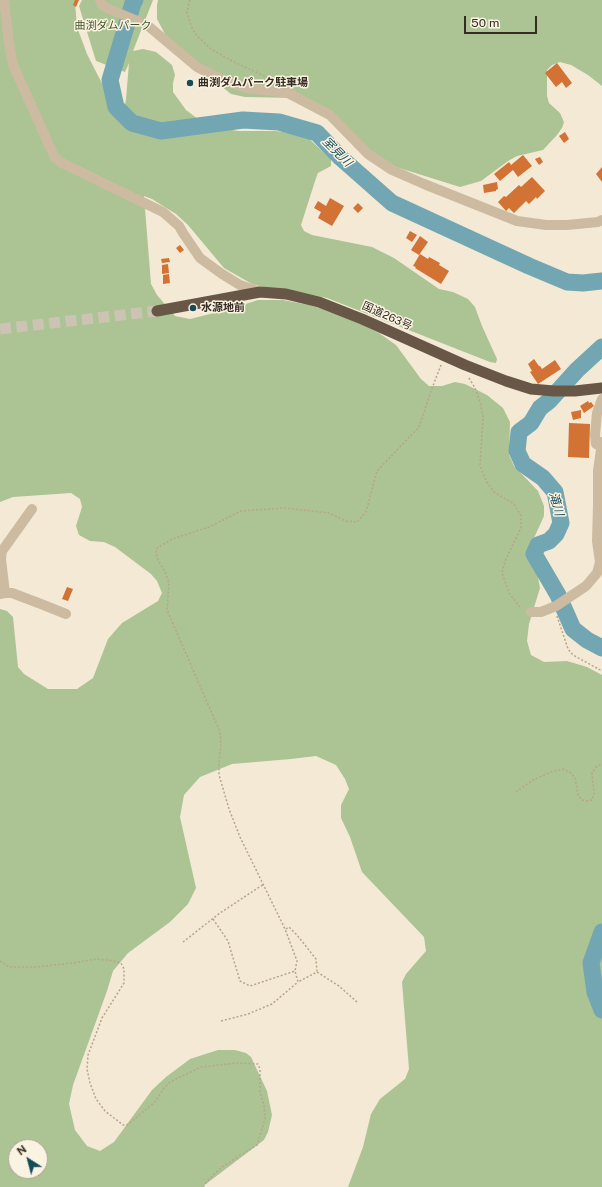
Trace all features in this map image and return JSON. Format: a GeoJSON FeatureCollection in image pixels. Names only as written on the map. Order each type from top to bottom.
{"type":"FeatureCollection","features":[{"type":"Feature","properties":{"kind":"highway","name":"国道263号"},"geometry":{"type":"LineString","coordinates":[[157,310],[260,292],[286,294],[319,302],[362,319],[465,365],[531,389],[575,391],[602,388]]}},
{"type":"Feature","properties":{"kind":"street"},"geometry":{"type":"LineString","coordinates":[[4,0],[13,65],[55,158],[62,163],[163,212],[179,226],[200,258],[240,285],[260,292]]}},
{"type":"Feature","properties":{"kind":"street"},"geometry":{"type":"LineString","coordinates":[[100,0],[102,4],[109,9],[147,25],[196,69],[246,88],[288,93],[330,115],[368,154],[392,170],[517,221],[546,225],[567,225],[598,222],[602,220]]}},
{"type":"Feature","properties":{"kind":"street"},"geometry":{"type":"LineString","coordinates":[[531,612],[541,612],[554,607],[571,597],[586,586],[597,573],[600,562],[598,471],[602,444],[596,444],[595,435],[597,413],[602,399]]}},
{"type":"Feature","properties":{"kind":"street"},"geometry":{"type":"LineString","coordinates":[[32,509],[2,551],[2,594],[12,593],[66,614]]}},
{"type":"Feature","properties":{"kind":"path"},"geometry":{"type":"LineString","coordinates":[[190,0],[187,13],[192,26],[197,36],[211,50],[273,80]]}},
{"type":"Feature","properties":{"kind":"path"},"geometry":{"type":"LineString","coordinates":[[298,982],[295,971],[297,961],[285,929],[240,837],[230,809],[220,775],[220,732],[166,610],[169,583],[157,558],[156,549],[172,539],[209,527],[241,512],[285,508],[328,513],[346,521],[357,522],[366,512],[377,471],[419,427],[430,391],[444,356]]}},
{"type":"Feature","properties":{"kind":"path"},"geometry":{"type":"LineString","coordinates":[[465,365],[466,374],[475,388],[480,402],[483,417],[480,465],[486,481],[494,492],[514,504],[521,516],[521,528],[505,561],[502,573],[508,593],[519,606],[531,612]]}},
{"type":"Feature","properties":{"kind":"path"},"geometry":{"type":"LineString","coordinates":[[554,607],[568,649],[573,655],[602,671]]}},
{"type":"Feature","properties":{"kind":"path"},"geometry":{"type":"LineString","coordinates":[[516,792],[533,780],[564,769],[571,773],[575,778],[578,795],[582,800],[592,800],[594,794],[592,773],[596,767],[602,764]]}},
{"type":"Feature","properties":{"kind":"path"},"geometry":{"type":"LineString","coordinates":[[183,942],[213,919],[264,884]]}},
{"type":"Feature","properties":{"kind":"path"},"geometry":{"type":"LineString","coordinates":[[213,919],[228,941],[240,981],[250,986],[295,971]]}},
{"type":"Feature","properties":{"kind":"path"},"geometry":{"type":"LineString","coordinates":[[285,929],[289,927],[316,959],[317,972]]}},
{"type":"Feature","properties":{"kind":"path"},"geometry":{"type":"LineString","coordinates":[[0,961],[9,967],[36,967],[96,959],[121,963],[124,969],[124,983],[102,1018],[88,1055],[87,1068],[90,1083],[96,1099],[105,1111],[123,1125],[127,1125],[155,1102],[170,1082],[201,1067],[237,1063],[258,1064],[260,1069],[260,1092],[264,1105],[265,1119],[257,1145],[222,1167],[203,1187]]}},
{"type":"Feature","properties":{"kind":"path"},"geometry":{"type":"LineString","coordinates":[[221,1021],[248,1014],[272,1004],[298,982],[317,972]]}},
{"type":"Feature","properties":{"kind":"path"},"geometry":{"type":"LineString","coordinates":[[317,972],[338,986],[357,1002]]}},
{"type":"Feature","properties":{"kind":"green space","name":"曲渕ダムパーク"},"geometry":{"type":"Polygon","coordinates":[[[0,0],[76,0],[77,27],[87,54],[122,123],[129,63],[125,72],[96,61],[79,6],[82,0],[153,0],[133,51],[143,49],[156,52],[172,65],[175,75],[173,92],[186,110],[202,122],[221,128],[238,131],[276,131],[307,137],[331,159],[331,166],[318,173],[301,225],[304,231],[312,235],[372,247],[394,258],[439,289],[453,292],[468,299],[475,307],[497,359],[496,363],[490,362],[327,298],[252,284],[224,268],[188,225],[176,214],[152,199],[144,196],[151,284],[157,295],[175,316],[190,319],[258,300],[283,300],[331,311],[379,333],[396,345],[421,379],[429,386],[442,386],[455,382],[465,384],[487,395],[503,408],[510,422],[509,455],[514,466],[538,491],[544,506],[544,516],[534,538],[531,551],[540,588],[529,624],[527,641],[531,655],[544,662],[567,661],[587,667],[602,675],[602,1187],[348,1187],[363,1147],[371,1114],[380,1099],[405,1079],[409,1069],[402,982],[406,974],[426,951],[424,937],[362,872],[350,837],[341,818],[341,805],[349,789],[345,779],[336,765],[316,756],[232,764],[200,777],[184,795],[180,817],[196,888],[188,904],[170,922],[128,953],[113,971],[73,1085],[69,1104],[75,1130],[87,1146],[100,1151],[114,1142],[152,1090],[166,1077],[190,1059],[218,1050],[235,1050],[246,1053],[251,1057],[267,1091],[272,1115],[268,1132],[264,1140],[202,1187],[0,1187],[0,609],[7,611],[13,617],[18,667],[24,674],[48,689],[77,689],[93,678],[108,639],[122,623],[158,601],[162,593],[157,581],[151,574],[115,547],[104,542],[90,541],[79,535],[76,526],[82,507],[80,499],[71,493],[13,497],[0,502],[0,0]]]}},
{"type":"Feature","properties":{"kind":"green space"},"geometry":{"type":"Polygon","coordinates":[[[158,0],[602,0],[602,86],[588,75],[571,65],[560,62],[552,65],[547,70],[547,96],[549,103],[560,113],[564,122],[557,135],[543,150],[517,156],[481,181],[460,187],[396,167],[357,142],[331,112],[298,98],[245,97],[231,94],[180,53],[165,34],[157,19],[158,0]]]}},
{"type":"Feature","properties":{"kind":"building"},"geometry":{"type":"Polygon","coordinates":[[[75,0],[79,0],[76,7],[73,5],[75,0]]]}},
{"type":"Feature","properties":{"kind":"building"},"geometry":{"type":"Polygon","coordinates":[[[557,63],[572,83],[566,88],[562,82],[556,87],[545,73],[557,63]]]}},
{"type":"Feature","properties":{"kind":"building"},"geometry":{"type":"Polygon","coordinates":[[[565,132],[569,139],[564,143],[559,136],[565,132]]]}},
{"type":"Feature","properties":{"kind":"building"},"geometry":{"type":"Polygon","coordinates":[[[523,155],[532,166],[518,177],[513,170],[500,181],[494,174],[509,162],[511,165],[523,155]]]}},
{"type":"Feature","properties":{"kind":"building"},"geometry":{"type":"Polygon","coordinates":[[[540,157],[543,162],[539,165],[535,159],[540,157]]]}},
{"type":"Feature","properties":{"kind":"building"},"geometry":{"type":"Polygon","coordinates":[[[602,167],[602,182],[596,174],[602,167]]]}},
{"type":"Feature","properties":{"kind":"building"},"geometry":{"type":"Polygon","coordinates":[[[532,177],[545,191],[529,204],[526,201],[514,213],[509,208],[506,211],[498,202],[519,185],[521,187],[532,177]]]}},
{"type":"Feature","properties":{"kind":"building"},"geometry":{"type":"Polygon","coordinates":[[[497,182],[498,189],[496,191],[484,193],[483,185],[497,182]]]}},
{"type":"Feature","properties":{"kind":"building"},"geometry":{"type":"Polygon","coordinates":[[[330,198],[344,206],[332,226],[318,218],[321,212],[314,208],[318,201],[326,206],[330,198]]]}},
{"type":"Feature","properties":{"kind":"building"},"geometry":{"type":"Polygon","coordinates":[[[358,203],[363,208],[358,213],[353,208],[358,203]]]}},
{"type":"Feature","properties":{"kind":"building"},"geometry":{"type":"Polygon","coordinates":[[[410,231],[417,235],[412,242],[406,238],[410,231]]]}},
{"type":"Feature","properties":{"kind":"building"},"geometry":{"type":"Polygon","coordinates":[[[420,236],[428,242],[419,255],[411,250],[420,236]]]}},
{"type":"Feature","properties":{"kind":"building"},"geometry":{"type":"Polygon","coordinates":[[[180,245],[184,250],[180,253],[176,248],[180,245]]]}},
{"type":"Feature","properties":{"kind":"building"},"geometry":{"type":"Polygon","coordinates":[[[420,254],[428,259],[429,257],[440,263],[439,265],[449,271],[441,284],[413,266],[420,254]]]}},
{"type":"Feature","properties":{"kind":"building"},"geometry":{"type":"Polygon","coordinates":[[[169,258],[170,262],[162,263],[161,259],[169,258]]]}},
{"type":"Feature","properties":{"kind":"building"},"geometry":{"type":"Polygon","coordinates":[[[168,264],[169,273],[162,274],[162,265],[168,264]]]}},
{"type":"Feature","properties":{"kind":"building"},"geometry":{"type":"Polygon","coordinates":[[[169,274],[170,283],[163,284],[163,275],[169,274]]]}},
{"type":"Feature","properties":{"kind":"building"},"geometry":{"type":"Polygon","coordinates":[[[534,359],[542,369],[555,360],[561,369],[538,384],[530,372],[532,371],[528,364],[534,359]]]}},
{"type":"Feature","properties":{"kind":"building"},"geometry":{"type":"Polygon","coordinates":[[[588,401],[594,406],[584,413],[580,406],[588,401]]]}},
{"type":"Feature","properties":{"kind":"building"},"geometry":{"type":"Polygon","coordinates":[[[581,410],[581,418],[573,420],[571,412],[581,410]]]}},
{"type":"Feature","properties":{"kind":"building"},"geometry":{"type":"Polygon","coordinates":[[[569,423],[590,424],[589,458],[568,457],[569,423]]]}},
{"type":"Feature","properties":{"kind":"building"},"geometry":{"type":"Polygon","coordinates":[[[67,587],[73,589],[68,601],[62,599],[67,587]]]}},
{"type":"Feature","properties":{"kind":"waterway","name":"室見川"},"geometry":{"type":"LineString","coordinates":[[135,0],[110,80],[116,107],[132,123],[161,131],[243,120],[279,122],[317,133],[341,158],[392,203],[567,282],[583,283],[602,281]]}},
{"type":"Feature","properties":{"kind":"waterway","name":"滝川"},"geometry":{"type":"LineString","coordinates":[[602,347],[577,370],[549,401],[540,408],[531,423],[519,432],[517,451],[523,464],[543,478],[555,492],[561,523],[556,534],[549,541],[538,545],[534,554],[558,595],[573,629],[587,640],[602,648]]}},
{"type":"Feature","properties":{"kind":"waterway","name":"滝川"},"geometry":{"type":"LineString","coordinates":[[602,932],[591,963],[595,992],[602,1010]]}},
{"type":"Feature","properties":{"kind":"tunnel"},"geometry":{"type":"LineString","coordinates":[[0,329],[157,311]]}},
{"type":"Feature","properties":{"kind":"place","name":"曲渕ダムパーク駐車場"},"geometry":{"type":"Point","coordinates":[190,83]}},
{"type":"Feature","properties":{"kind":"place","name":"水源地前"},"geometry":{"type":"Point","coordinates":[193,308]}}]}
